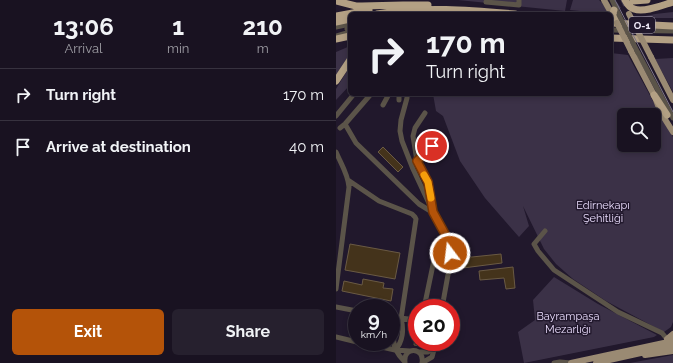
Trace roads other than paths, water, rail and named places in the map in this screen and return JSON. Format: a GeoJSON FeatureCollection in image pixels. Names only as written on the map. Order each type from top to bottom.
{"type":"FeatureCollection","features":[{"type":"Feature","properties":{"kind":"highway"},"geometry":{"type":"LineString","coordinates":[[624,0],[630,7],[640,10],[673,2]]}},
{"type":"Feature","properties":{"kind":"highway"},"geometry":{"type":"LineString","coordinates":[[633,1],[647,0]]}},
{"type":"Feature","properties":{"kind":"highway"},"geometry":{"type":"LineString","coordinates":[[336,1],[356,6],[403,4],[446,6],[463,10]]}},
{"type":"Feature","properties":{"kind":"highway"},"geometry":{"type":"LineString","coordinates":[[360,12],[421,5]]}},
{"type":"Feature","properties":{"kind":"highway"},"geometry":{"type":"LineString","coordinates":[[389,12],[425,9],[489,12]]}},
{"type":"Feature","properties":{"kind":"highway"},"geometry":{"type":"LineString","coordinates":[[614,23],[613,13],[616,13]]}},
{"type":"Feature","properties":{"kind":"highway"},"geometry":{"type":"LineString","coordinates":[[336,16],[348,14]]}},
{"type":"Feature","properties":{"kind":"highway"},"geometry":{"type":"LineString","coordinates":[[336,22],[348,19]]}},
{"type":"Feature","properties":{"kind":"highway","name":"O-1"},"geometry":{"type":"LineString","coordinates":[[614,23],[673,26]]}},
{"type":"Feature","properties":{"kind":"highway"},"geometry":{"type":"LineString","coordinates":[[336,39],[348,32]]}},
{"type":"Feature","properties":{"kind":"highway","name":"O-1"},"geometry":{"type":"LineString","coordinates":[[613,37],[649,40],[673,39]]}},
{"type":"Feature","properties":{"kind":"highway"},"geometry":{"type":"LineString","coordinates":[[336,82],[348,63]]}},
{"type":"Feature","properties":{"kind":"highway"},"geometry":{"type":"LineString","coordinates":[[654,95],[670,117]]}},
{"type":"Feature","properties":{"kind":"main road"},"geometry":{"type":"LineString","coordinates":[[604,0],[609,12]]}},
{"type":"Feature","properties":{"kind":"main road"},"geometry":{"type":"LineString","coordinates":[[624,0],[629,14],[673,100]]}},
{"type":"Feature","properties":{"kind":"main road"},"geometry":{"type":"LineString","coordinates":[[614,23],[631,51],[673,132]]}},
{"type":"Feature","properties":{"kind":"main road"},"geometry":{"type":"LineString","coordinates":[[596,360],[671,339],[673,334]]}},
{"type":"Feature","properties":{"kind":"main road"},"geometry":{"type":"LineString","coordinates":[[618,358],[673,346]]}},
{"type":"Feature","properties":{"kind":"main road"},"geometry":{"type":"LineString","coordinates":[[571,363],[625,358],[673,351]]}},
{"type":"Feature","properties":{"kind":"lane"},"geometry":{"type":"LineString","coordinates":[[486,2],[519,5],[519,0]]}},
{"type":"Feature","properties":{"kind":"lane"},"geometry":{"type":"LineString","coordinates":[[612,0],[616,13],[670,117]]}},
{"type":"Feature","properties":{"kind":"lane"},"geometry":{"type":"LineString","coordinates":[[336,27],[348,24]]}},
{"type":"Feature","properties":{"kind":"lane"},"geometry":{"type":"LineString","coordinates":[[613,30],[673,31]]}},
{"type":"Feature","properties":{"kind":"lane"},"geometry":{"type":"LineString","coordinates":[[336,36],[348,31]]}},
{"type":"Feature","properties":{"kind":"lane"},"geometry":{"type":"LineString","coordinates":[[336,116],[352,96]]}},
{"type":"Feature","properties":{"kind":"lane"},"geometry":{"type":"LineString","coordinates":[[340,128],[369,96]]}},
{"type":"Feature","properties":{"kind":"lane"},"geometry":{"type":"LineString","coordinates":[[383,105],[388,96]]}},
{"type":"Feature","properties":{"kind":"lane"},"geometry":{"type":"LineString","coordinates":[[407,96],[401,120],[400,131],[402,141],[413,169],[449,245],[451,258],[443,299]]}},
{"type":"Feature","properties":{"kind":"lane"},"geometry":{"type":"LineString","coordinates":[[425,113],[415,128],[413,136],[417,161],[428,182],[433,212]]}},
{"type":"Feature","properties":{"kind":"lane"},"geometry":{"type":"LineString","coordinates":[[345,124],[356,143],[419,204],[433,212]]}},
{"type":"Feature","properties":{"kind":"lane"},"geometry":{"type":"LineString","coordinates":[[417,161],[440,138]]}},
{"type":"Feature","properties":{"kind":"lane"},"geometry":{"type":"LineString","coordinates":[[336,152],[345,171],[349,187],[336,289]]}},
{"type":"Feature","properties":{"kind":"lane"},"geometry":{"type":"LineString","coordinates":[[348,180],[379,201],[412,214],[416,219],[401,319],[403,326],[400,344]]}},
{"type":"Feature","properties":{"kind":"lane"},"geometry":{"type":"LineString","coordinates":[[544,231],[534,244],[554,270],[618,312],[671,339]]}},
{"type":"Feature","properties":{"kind":"lane"},"geometry":{"type":"LineString","coordinates":[[426,299],[434,260]]}},
{"type":"Feature","properties":{"kind":"lane"},"geometry":{"type":"LineString","coordinates":[[336,307],[348,309]]}},
{"type":"Feature","properties":{"kind":"lane"},"geometry":{"type":"LineString","coordinates":[[401,319],[408,319]]}},
{"type":"Feature","properties":{"kind":"lane"},"geometry":{"type":"LineString","coordinates":[[336,337],[348,340]]}},
{"type":"Feature","properties":{"kind":"lane"},"geometry":{"type":"LineString","coordinates":[[396,351],[405,362]]}},
{"type":"Feature","properties":{"kind":"lane"},"geometry":{"type":"LineString","coordinates":[[405,362],[405,355],[410,351]]}},
{"type":"Feature","properties":{"kind":"lane"},"geometry":{"type":"LineString","coordinates":[[416,351],[424,353],[430,351]]}},
{"type":"Feature","properties":{"kind":"lane"},"geometry":{"type":"LineString","coordinates":[[422,363],[432,357],[433,351]]}},
{"type":"Feature","properties":{"kind":"lane"},"geometry":{"type":"LineString","coordinates":[[419,352],[422,357],[422,363]]}},
{"type":"Feature","properties":{"kind":"lane"},"geometry":{"type":"LineString","coordinates":[[554,363],[571,363]]}},
{"type":"Feature","properties":{"kind":"tunnel"},"geometry":{"type":"LineString","coordinates":[[614,10],[617,6],[631,1]]}},
{"type":"Feature","properties":{"kind":"tram line"},"geometry":{"type":"LineString","coordinates":[[615,0],[673,112]]}},
{"type":"Feature","properties":{"kind":"park label","name":"Edirnekapı Şehitliği"},"geometry":{"type":"Point","coordinates":[603,211]}},
{"type":"Feature","properties":{"kind":"park label","name":"Bayrampaşa Mezarlığı"},"geometry":{"type":"Point","coordinates":[568,322]}}]}
